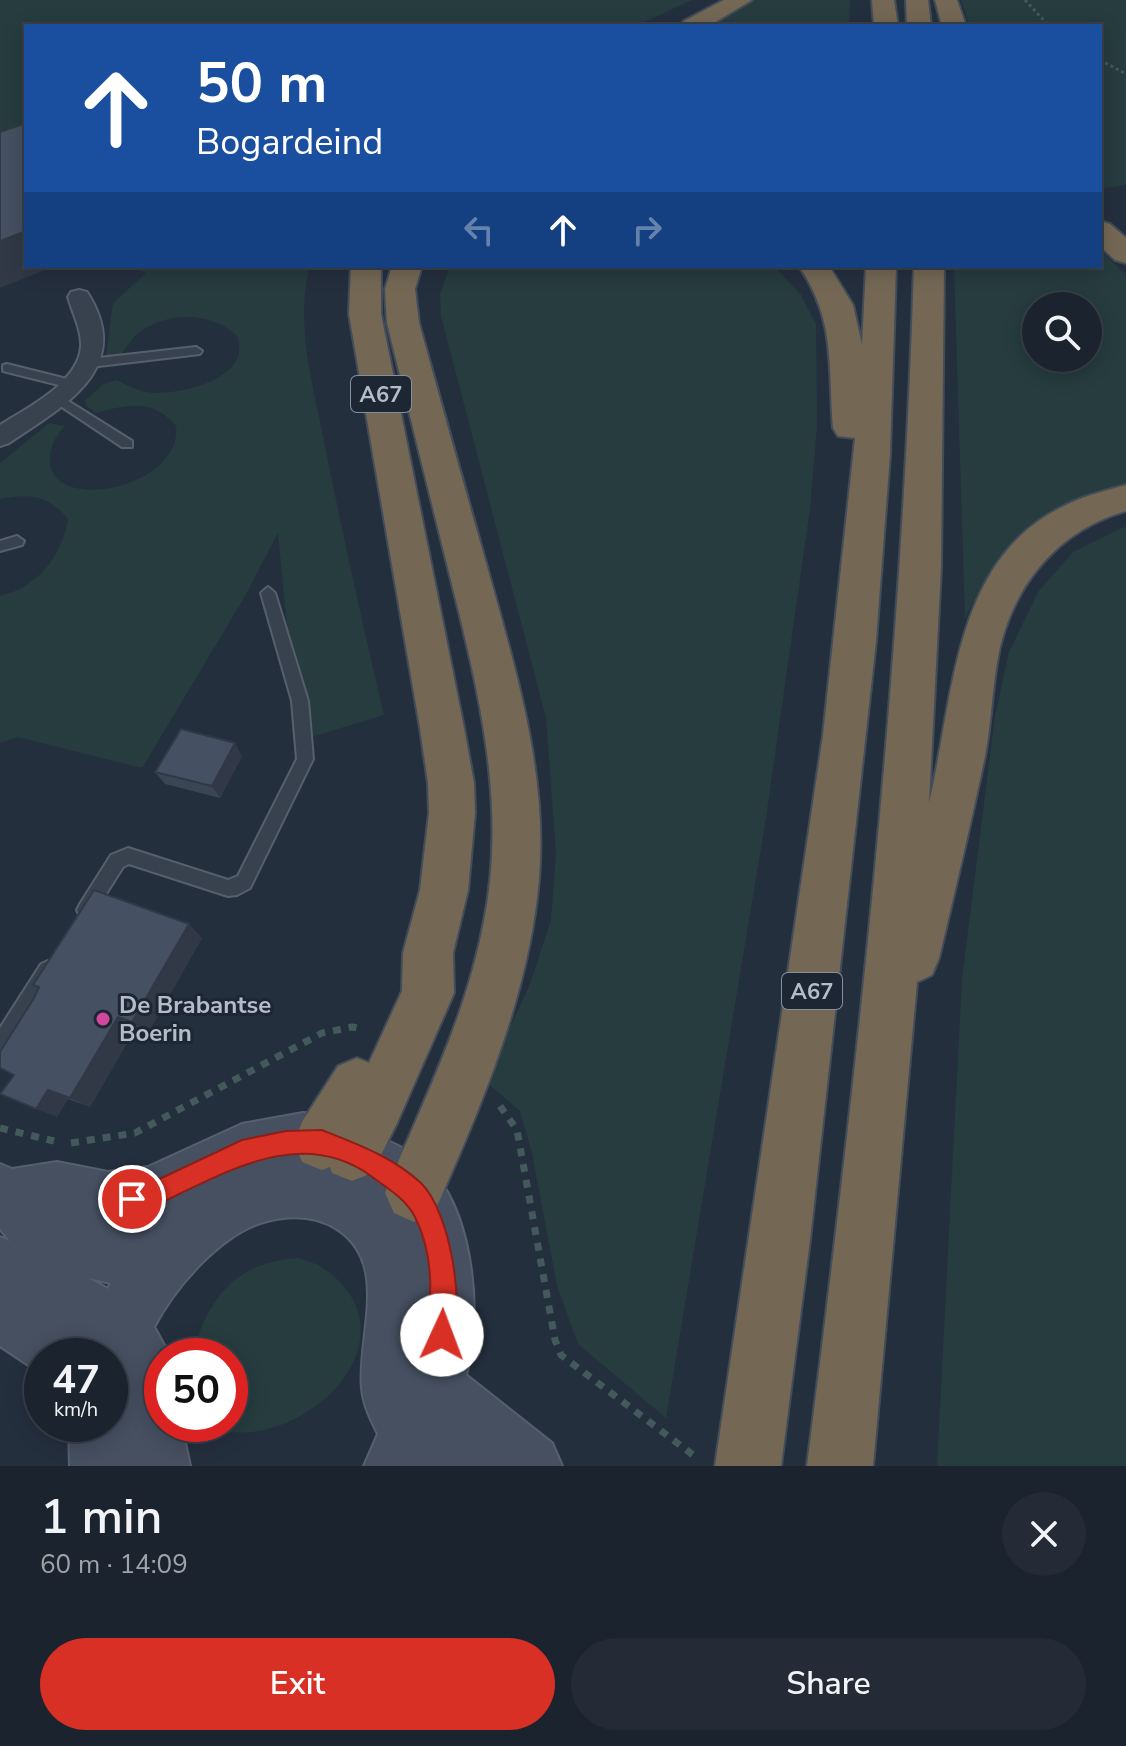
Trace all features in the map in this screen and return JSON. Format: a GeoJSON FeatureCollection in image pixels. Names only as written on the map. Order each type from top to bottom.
{"type":"FeatureCollection","features":[{"type":"Feature","properties":{"kind":"highway"},"geometry":{"type":"LineString","coordinates":[[696,24],[741,0]]}},
{"type":"Feature","properties":{"kind":"highway"},"geometry":{"type":"LineString","coordinates":[[883,0],[886,24]]}},
{"type":"Feature","properties":{"kind":"highway"},"geometry":{"type":"LineString","coordinates":[[917,0],[919,24]]}},
{"type":"Feature","properties":{"kind":"highway"},"geometry":{"type":"LineString","coordinates":[[946,0],[953,24]]}},
{"type":"Feature","properties":{"kind":"highway"},"geometry":{"type":"LineString","coordinates":[[1102,232],[1126,254]]}},
{"type":"Feature","properties":{"kind":"highway","name":"A67"},"geometry":{"type":"LineString","coordinates":[[334,1162],[384,1092],[428,993],[428,953],[444,890],[452,813],[451,783],[365,314],[366,268]]}},
{"type":"Feature","properties":{"kind":"highway","name":"A67"},"geometry":{"type":"LineString","coordinates":[[406,268],[400,289],[403,323],[508,725],[516,815],[515,877],[489,1009],[463,1085],[414,1193]]}},
{"type":"Feature","properties":{"kind":"highway","name":"A67"},"geometry":{"type":"LineString","coordinates":[[815,268],[831,290],[845,327],[848,414],[865,546]]}},
{"type":"Feature","properties":{"kind":"highway","name":"A67"},"geometry":{"type":"LineString","coordinates":[[750,1451],[827,882],[865,546],[879,344],[881,268]]}},
{"type":"Feature","properties":{"kind":"highway"},"geometry":{"type":"LineString","coordinates":[[840,1466],[883,1089],[918,634],[929,268]]}},
{"type":"Feature","properties":{"kind":"highway"},"geometry":{"type":"LineString","coordinates":[[883,1089],[965,746],[980,647],[999,594],[1011,572],[1055,528],[1097,507],[1126,498]]}},
{"type":"Feature","properties":{"kind":"main road"},"geometry":{"type":"LineString","coordinates":[[6,1196],[57,1191],[108,1201],[151,1195],[242,1152],[286,1142],[334,1162],[382,1167],[414,1193],[435,1238],[443,1277],[441,1353],[415,1428]]}},
{"type":"Feature","properties":{"kind":"main road"},"geometry":{"type":"LineString","coordinates":[[107,1338],[161,1261],[194,1230],[232,1204],[263,1191],[295,1185],[334,1162]]}},
{"type":"Feature","properties":{"kind":"main road"},"geometry":{"type":"LineString","coordinates":[[334,1162],[357,1206],[381,1230],[393,1252],[397,1277],[394,1389],[398,1405],[415,1428],[469,1466]]}},
{"type":"Feature","properties":{"kind":"main road"},"geometry":{"type":"LineString","coordinates":[[6,1196],[41,1231],[123,1257],[161,1261]]}},
{"type":"Feature","properties":{"kind":"main road"},"geometry":{"type":"LineString","coordinates":[[0,1267],[45,1289],[90,1338]]}},
{"type":"Feature","properties":{"kind":"main road"},"geometry":{"type":"LineString","coordinates":[[0,1310],[72,1338]]}},
{"type":"Feature","properties":{"kind":"main road"},"geometry":{"type":"LineString","coordinates":[[128,1354],[139,1356],[147,1376],[150,1438],[157,1466]]}},
{"type":"Feature","properties":{"kind":"main road"},"geometry":{"type":"LineString","coordinates":[[415,1428],[529,1466]]}},
{"type":"Feature","properties":{"kind":"main road"},"geometry":{"type":"LineString","coordinates":[[102,1442],[103,1466]]}},
{"type":"Feature","properties":{"kind":"street"},"geometry":{"type":"LineString","coordinates":[[0,437],[64,391],[90,363],[94,346],[79,297]]}},
{"type":"Feature","properties":{"kind":"lane"},"geometry":{"type":"LineString","coordinates":[[90,363],[196,351]]}},
{"type":"Feature","properties":{"kind":"lane"},"geometry":{"type":"LineString","coordinates":[[7,368],[64,391],[127,444]]}},
{"type":"Feature","properties":{"kind":"lane"},"geometry":{"type":"LineString","coordinates":[[0,546],[17,541]]}},
{"type":"Feature","properties":{"kind":"lane"},"geometry":{"type":"LineString","coordinates":[[77,925],[117,861],[128,856],[228,888],[244,882],[305,759],[300,701],[268,593]]}},
{"type":"Feature","properties":{"kind":"lane"},"geometry":{"type":"LineString","coordinates":[[0,1046],[60,952]]}},
{"type":"Feature","properties":{"kind":"path"},"geometry":{"type":"LineString","coordinates":[[1025,0],[1047,24]]}},
{"type":"Feature","properties":{"kind":"path"},"geometry":{"type":"LineString","coordinates":[[1102,61],[1126,74]]}},
{"type":"Feature","properties":{"kind":"path"},"geometry":{"type":"LineString","coordinates":[[0,1128],[25,1136],[70,1143]]}},
{"type":"Feature","properties":{"kind":"green space"},"geometry":{"type":"Polygon","coordinates":[[[0,0],[692,0],[640,24],[24,24],[24,165],[0,173],[0,0]]]}},
{"type":"Feature","properties":{"kind":"green space"},"geometry":{"type":"Polygon","coordinates":[[[750,0],[850,0],[849,24],[705,24],[750,0]]]}},
{"type":"Feature","properties":{"kind":"green space"},"geometry":{"type":"Polygon","coordinates":[[[961,0],[1126,0],[1126,185],[1102,189],[1102,24],[969,24],[961,0]]]}},
{"type":"Feature","properties":{"kind":"green space"},"geometry":{"type":"Polygon","coordinates":[[[1102,252],[1126,275],[1126,486],[1096,492],[1047,514],[1009,547],[978,592],[965,619],[954,268],[1102,268],[1102,252]]]}},
{"type":"Feature","properties":{"kind":"green space"},"geometry":{"type":"Polygon","coordinates":[[[111,268],[310,268],[304,311],[307,356],[384,715],[298,741],[278,533],[245,596],[142,768],[18,737],[0,743],[0,596],[26,585],[46,568],[60,545],[68,519],[53,505],[38,498],[20,496],[0,499],[0,463],[49,423],[65,426],[54,442],[50,460],[56,477],[71,487],[92,490],[116,487],[139,479],[159,465],[173,448],[176,426],[168,417],[150,408],[119,407],[97,413],[86,406],[85,401],[102,385],[116,380],[145,392],[174,392],[192,388],[223,374],[234,364],[239,351],[237,336],[226,328],[201,318],[188,317],[174,318],[148,327],[136,335],[120,356],[106,355],[113,303],[146,273],[135,269],[111,268]]]}},
{"type":"Feature","properties":{"kind":"green space"},"geometry":{"type":"Polygon","coordinates":[[[449,268],[776,268],[801,295],[816,324],[817,426],[810,509],[766,818],[666,1418],[578,1344],[557,1286],[532,1153],[520,1111],[485,1081],[530,984],[551,920],[556,855],[546,718],[441,316],[440,294],[449,268]]]}},
{"type":"Feature","properties":{"kind":"green space"},"geometry":{"type":"Polygon","coordinates":[[[1126,526],[1126,1466],[937,1466],[962,979],[995,716],[1009,652],[1038,592],[1073,552],[1126,526]]]}},
{"type":"Feature","properties":{"kind":"green space"},"geometry":{"type":"Polygon","coordinates":[[[298,1258],[326,1270],[353,1300],[361,1331],[353,1362],[334,1390],[305,1413],[272,1428],[248,1431],[248,1338],[198,1338],[206,1317],[227,1287],[241,1275],[276,1261],[298,1258]]]}},
{"type":"Feature","properties":{"kind":"building"},"geometry":{"type":"Polygon","coordinates":[[[24,124],[24,232],[0,241],[0,132],[24,124]]]}},
{"type":"Feature","properties":{"kind":"building"},"geometry":{"type":"Polygon","coordinates":[[[181,729],[235,743],[212,786],[155,772],[181,729]]]}},
{"type":"Feature","properties":{"kind":"building","name":"De Brabantse Boerin"},"geometry":{"type":"Polygon","coordinates":[[[94,890],[189,924],[132,1022],[118,1017],[70,1098],[48,1090],[36,1109],[0,1094],[14,1075],[0,1068],[0,1052],[34,998],[39,987],[33,985],[94,890]]]}},
{"type":"Feature","properties":{"kind":"place","name":"De Brabantse Boerin"},"geometry":{"type":"Point","coordinates":[103,1019]}},
{"type":"Feature","properties":{"kind":"route"},"geometry":{"type":"LineString","coordinates":[[132,1199],[151,1195],[242,1152],[286,1142],[322,1142],[368,1159],[414,1193],[425,1212],[435,1238],[443,1277],[442,1335]]}}]}
